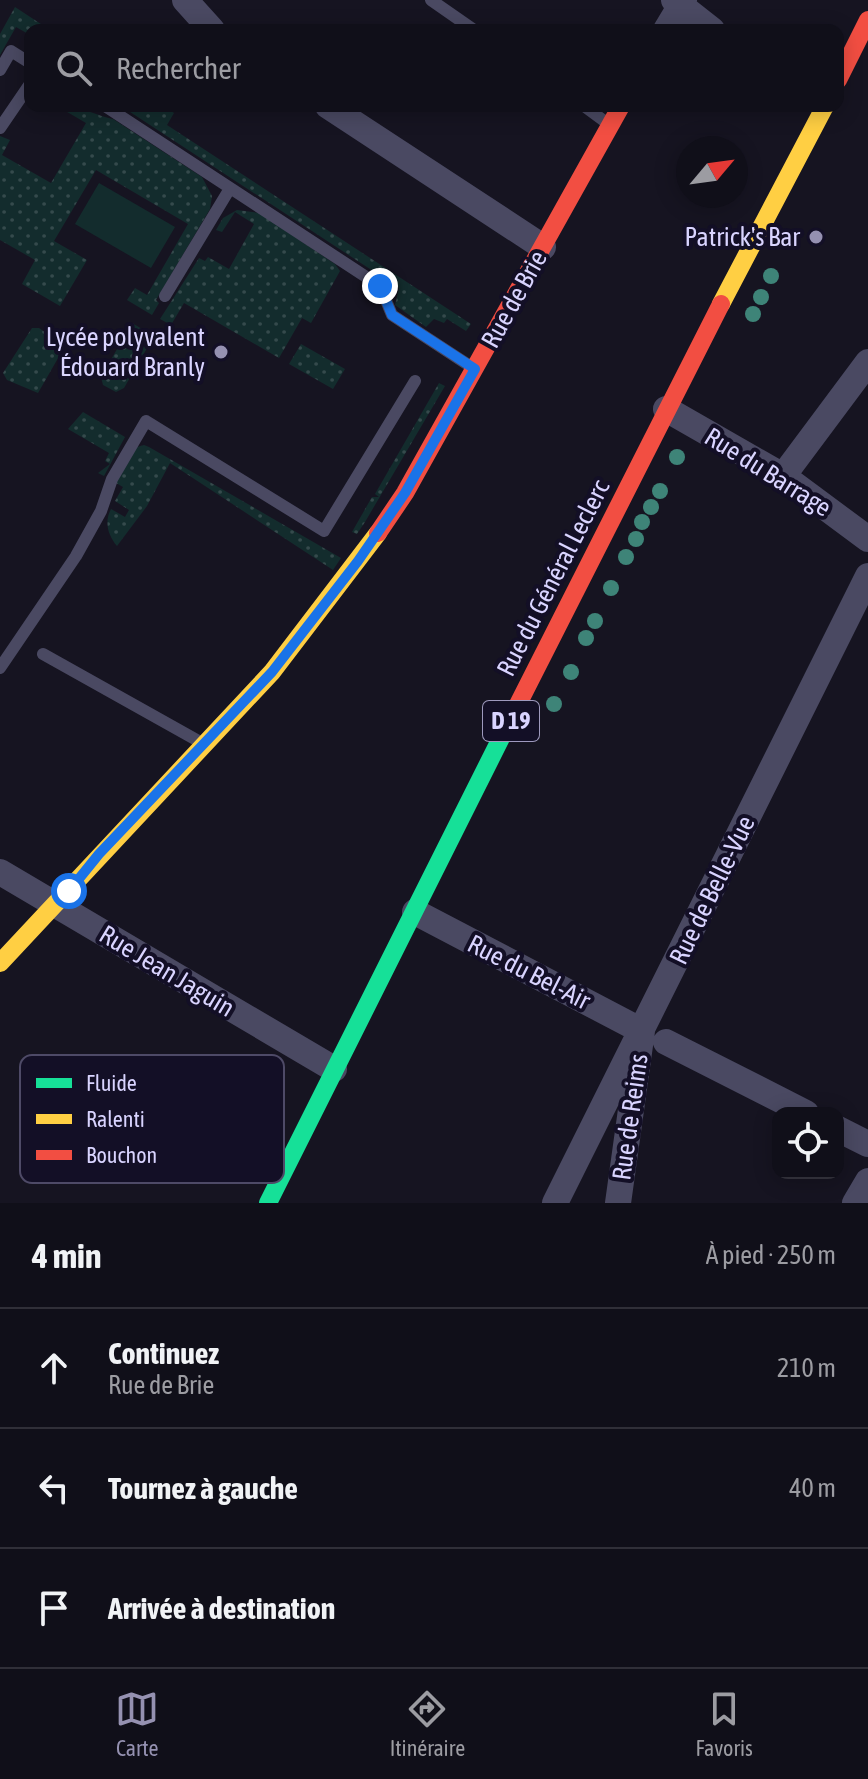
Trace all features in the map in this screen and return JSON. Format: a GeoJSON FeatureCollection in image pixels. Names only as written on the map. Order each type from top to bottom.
{"type":"FeatureCollection","features":[{"type":"Feature","properties":{"kind":"main road"},"geometry":{"type":"LineString","coordinates":[[844,68],[868,20]]}},
{"type":"Feature","properties":{"kind":"main road","name":"Rue de Brie"},"geometry":{"type":"LineString","coordinates":[[0,963],[272,672],[358,561],[405,493],[617,112]]}},
{"type":"Feature","properties":{"kind":"main road","name":"Rue du Général Leclerc"},"geometry":{"type":"LineString","coordinates":[[284,1171],[666,409],[822,112]]}},
{"type":"Feature","properties":{"kind":"main road","name":"Rue du Général Leclerc"},"geometry":{"type":"LineString","coordinates":[[268,1203],[278,1183]]}},
{"type":"Feature","properties":{"kind":"street"},"geometry":{"type":"LineString","coordinates":[[185,0],[207,24]]}},
{"type":"Feature","properties":{"kind":"street"},"geometry":{"type":"LineString","coordinates":[[669,24],[680,2],[705,24]]}},
{"type":"Feature","properties":{"kind":"street"},"geometry":{"type":"LineString","coordinates":[[337,112],[543,247]]}},
{"type":"Feature","properties":{"kind":"street"},"geometry":{"type":"LineString","coordinates":[[783,476],[868,362]]}},
{"type":"Feature","properties":{"kind":"street","name":"Rue du Barrage"},"geometry":{"type":"LineString","coordinates":[[666,409],[783,476],[868,539]]}},
{"type":"Feature","properties":{"kind":"street","name":"Rue de Belle-Vue"},"geometry":{"type":"LineString","coordinates":[[555,1203],[654,1036],[868,576]]}},
{"type":"Feature","properties":{"kind":"street","name":"Rue Jean Jaguin"},"geometry":{"type":"LineString","coordinates":[[0,872],[334,1069]]}},
{"type":"Feature","properties":{"kind":"street","name":"Rue du Bel-Air"},"geometry":{"type":"LineString","coordinates":[[415,912],[794,1107]]}},
{"type":"Feature","properties":{"kind":"street","name":"Rue de Reims"},"geometry":{"type":"LineString","coordinates":[[618,1203],[654,1036]]}},
{"type":"Feature","properties":{"kind":"street"},"geometry":{"type":"LineString","coordinates":[[844,1132],[868,1144]]}},
{"type":"Feature","properties":{"kind":"street"},"geometry":{"type":"LineString","coordinates":[[855,1203],[868,1181]]}},
{"type":"Feature","properties":{"kind":"lane"},"geometry":{"type":"LineString","coordinates":[[431,0],[465,24]]}},
{"type":"Feature","properties":{"kind":"lane"},"geometry":{"type":"LineString","coordinates":[[0,70],[11,51],[24,59]]}},
{"type":"Feature","properties":{"kind":"lane"},"geometry":{"type":"LineString","coordinates":[[0,128],[24,93]]}},
{"type":"Feature","properties":{"kind":"lane"},"geometry":{"type":"LineString","coordinates":[[114,112],[380,286],[392,315],[475,369]]}},
{"type":"Feature","properties":{"kind":"lane"},"geometry":{"type":"LineString","coordinates":[[593,112],[610,124]]}},
{"type":"Feature","properties":{"kind":"lane"},"geometry":{"type":"LineString","coordinates":[[165,296],[229,190]]}},
{"type":"Feature","properties":{"kind":"lane"},"geometry":{"type":"LineString","coordinates":[[0,668],[76,556],[101,511],[112,479],[146,421],[324,531],[415,381]]}},
{"type":"Feature","properties":{"kind":"lane"},"geometry":{"type":"LineString","coordinates":[[43,654],[205,745]]}},
{"type":"Feature","properties":{"kind":"green space"},"geometry":{"type":"Polygon","coordinates":[[[15,7],[41,24],[24,24],[24,32],[16,27],[0,55],[0,34],[15,7]]]}},
{"type":"Feature","properties":{"kind":"green space"},"geometry":{"type":"Polygon","coordinates":[[[67,112],[91,112],[113,119],[202,177],[212,196],[210,209],[156,300],[159,303],[152,315],[127,300],[135,288],[147,295],[188,224],[96,170],[54,241],[87,260],[60,306],[22,284],[35,260],[0,240],[0,136],[10,140],[2,155],[51,183],[86,123],[67,112]]]}},
{"type":"Feature","properties":{"kind":"green space"},"geometry":{"type":"Polygon","coordinates":[[[130,112],[173,112],[167,125],[471,324],[466,331],[447,319],[444,323],[434,319],[426,327],[395,305],[399,288],[130,112]]]}},
{"type":"Feature","properties":{"kind":"green space"},"geometry":{"type":"Polygon","coordinates":[[[99,183],[175,227],[151,268],[75,224],[99,183]]]}},
{"type":"Feature","properties":{"kind":"green space"},"geometry":{"type":"Polygon","coordinates":[[[237,210],[259,213],[335,264],[340,271],[311,323],[302,318],[279,358],[184,303],[171,325],[160,319],[199,258],[205,261],[208,257],[229,269],[254,224],[235,212],[222,232],[216,230],[223,218],[237,210]]]}},
{"type":"Feature","properties":{"kind":"green space"},"geometry":{"type":"Polygon","coordinates":[[[132,323],[154,336],[124,388],[116,392],[103,385],[101,377],[132,323]]]}},
{"type":"Feature","properties":{"kind":"green space"},"geometry":{"type":"Polygon","coordinates":[[[32,328],[39,328],[65,346],[38,393],[7,380],[3,373],[32,328]]]}},
{"type":"Feature","properties":{"kind":"green space"},"geometry":{"type":"Polygon","coordinates":[[[301,344],[345,369],[333,389],[289,364],[301,344]]]}},
{"type":"Feature","properties":{"kind":"green space"},"geometry":{"type":"Polygon","coordinates":[[[439,383],[445,386],[365,522],[357,534],[352,532],[372,497],[379,497],[375,494],[439,383]]]}},
{"type":"Feature","properties":{"kind":"green space"},"geometry":{"type":"Polygon","coordinates":[[[83,412],[125,437],[104,476],[98,473],[110,464],[105,461],[109,453],[68,429],[83,412]]]}},
{"type":"Feature","properties":{"kind":"green space"},"geometry":{"type":"Polygon","coordinates":[[[144,445],[341,558],[333,570],[170,463],[147,506],[117,546],[108,528],[109,514],[111,509],[125,517],[129,510],[115,501],[123,487],[116,483],[137,447],[144,445]]]}},
{"type":"Feature","properties":{"kind":"traffic: fast"},"geometry":{"type":"LineString","coordinates":[[284,1171],[506,728]]}},
{"type":"Feature","properties":{"kind":"traffic: fast"},"geometry":{"type":"LineString","coordinates":[[268,1203],[278,1183]]}},
{"type":"Feature","properties":{"kind":"traffic: slow"},"geometry":{"type":"LineString","coordinates":[[721,304],[822,112]]}},
{"type":"Feature","properties":{"kind":"traffic: slow"},"geometry":{"type":"LineString","coordinates":[[0,963],[272,672],[378,533]]}},
{"type":"Feature","properties":{"kind":"traffic: jam"},"geometry":{"type":"LineString","coordinates":[[844,68],[868,20]]}},
{"type":"Feature","properties":{"kind":"traffic: jam"},"geometry":{"type":"LineString","coordinates":[[378,533],[405,493],[618,112]]}},
{"type":"Feature","properties":{"kind":"traffic: jam"},"geometry":{"type":"LineString","coordinates":[[506,728],[721,304]]}},
{"type":"Feature","properties":{"kind":"place","name":"Patrick's Bar"},"geometry":{"type":"Point","coordinates":[816,237]}},
{"type":"Feature","properties":{"kind":"place","name":"Lycée polyvalent Édouard Branly"},"geometry":{"type":"Point","coordinates":[221,352]}},
{"type":"Feature","properties":{"kind":"route"},"geometry":{"type":"LineString","coordinates":[[69,891],[99,854],[272,672],[358,561],[405,493],[475,369],[392,315],[380,286]]}}]}
